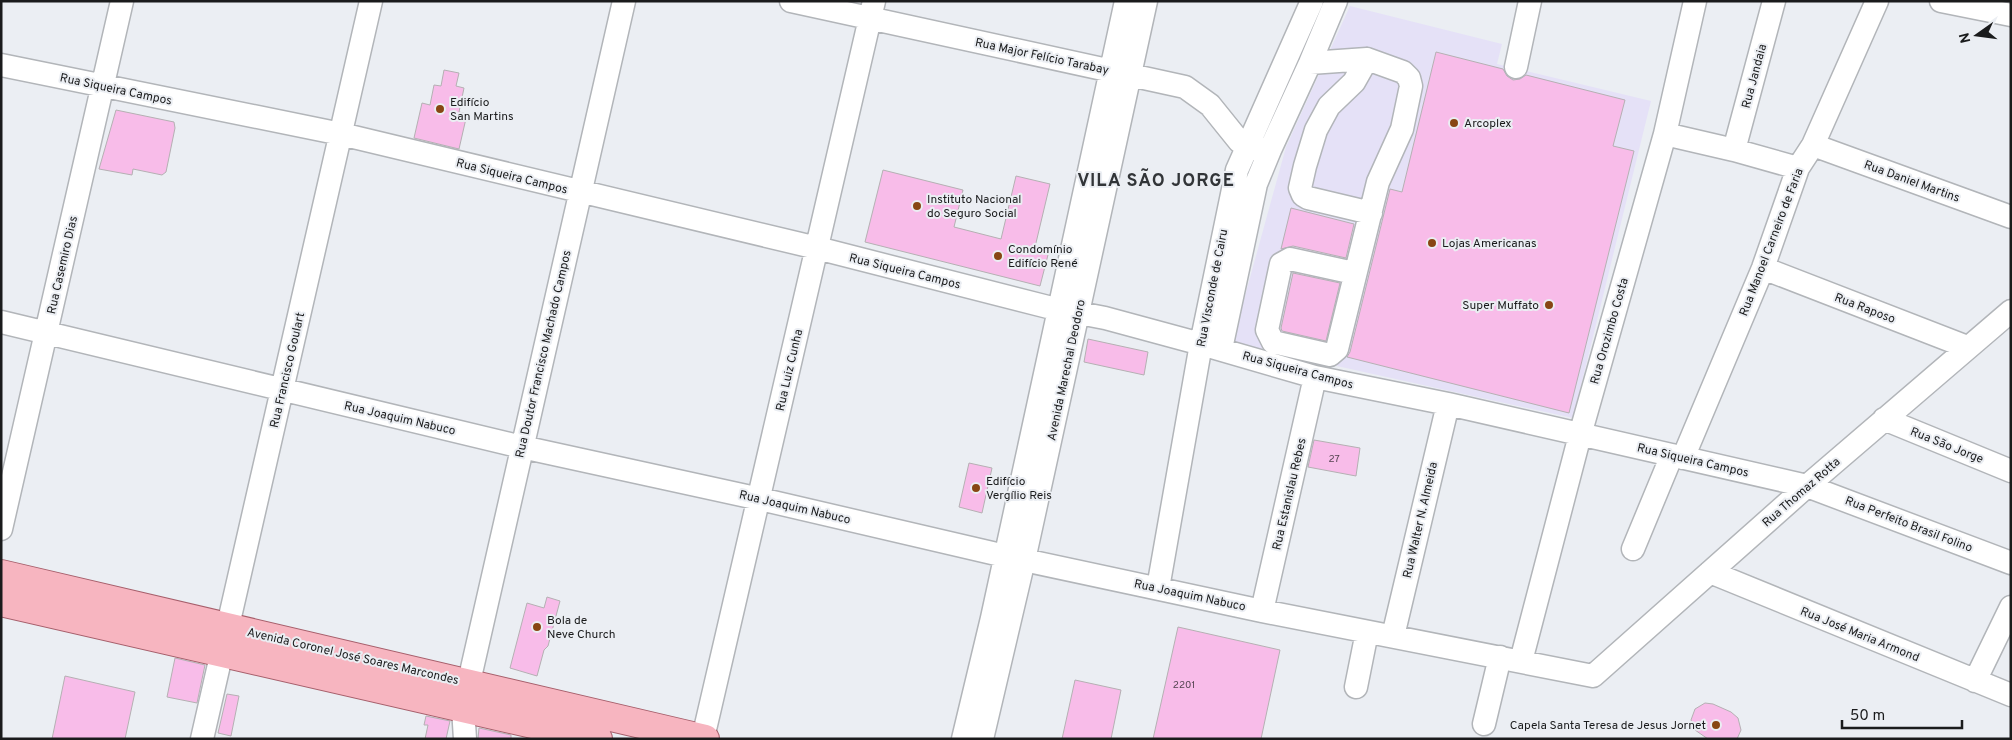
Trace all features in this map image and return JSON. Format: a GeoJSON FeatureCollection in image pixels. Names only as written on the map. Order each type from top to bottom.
{"type":"FeatureCollection","features":[{"type":"Feature","properties":{"kind":"main road","name":"Avenida Coronel José Soares Marcondes"},"geometry":{"type":"LineString","coordinates":[[1,574],[225,640]]}},
{"type":"Feature","properties":{"kind":"main road","name":"Avenida Coronel José Soares Marcondes"},"geometry":{"type":"LineString","coordinates":[[1,602],[225,640],[465,695],[695,738]]}},
{"type":"Feature","properties":{"kind":"main road","name":"Avenida Coronel José Soares Marcondes"},"geometry":{"type":"LineString","coordinates":[[465,695],[598,739]]}},
{"type":"Feature","properties":{"kind":"street","name":"Rua Casemiro Dias"},"geometry":{"type":"LineString","coordinates":[[1,529],[122,1]]}},
{"type":"Feature","properties":{"kind":"street","name":"Rua Francisco Goulart"},"geometry":{"type":"LineString","coordinates":[[202,739],[371,1]]}},
{"type":"Feature","properties":{"kind":"street","name":"Rua Doutor Francisco Machado Campos"},"geometry":{"type":"LineString","coordinates":[[465,739],[465,695],[624,1]]}},
{"type":"Feature","properties":{"kind":"street","name":"Rua Major Felício Tarabay"},"geometry":{"type":"LineString","coordinates":[[791,1],[872,10],[1120,74],[1185,87],[1210,105],[1239,142],[1259,149]]}},
{"type":"Feature","properties":{"kind":"street","name":"Avenida Marechal Deodoro"},"geometry":{"type":"LineString","coordinates":[[982,739],[1015,558],[1120,74],[1126,1]]}},
{"type":"Feature","properties":{"kind":"street","name":"Avenida Marechal Deodoro"},"geometry":{"type":"LineString","coordinates":[[1120,74],[1146,1]]}},
{"type":"Feature","properties":{"kind":"street","name":"Rua Visconde de Cairu"},"geometry":{"type":"LineString","coordinates":[[1158,588],[1211,346],[1256,184],[1259,149],[1312,1]]}},
{"type":"Feature","properties":{"kind":"street","name":"Rua Visconde de Cairu"},"geometry":{"type":"LineString","coordinates":[[1259,149],[1310,63],[1336,1]]}},
{"type":"Feature","properties":{"kind":"street"},"geometry":{"type":"LineString","coordinates":[[1516,67],[1530,1]]}},
{"type":"Feature","properties":{"kind":"street","name":"Rua Orozimbo Costa"},"geometry":{"type":"LineString","coordinates":[[1484,724],[1511,659],[1580,435],[1665,134],[1696,1]]}},
{"type":"Feature","properties":{"kind":"street","name":"Rua Jandaia"},"geometry":{"type":"LineString","coordinates":[[1734,150],[1774,1]]}},
{"type":"Feature","properties":{"kind":"street","name":"Rua Manoel Carneiro de Faria"},"geometry":{"type":"LineString","coordinates":[[1633,549],[1763,268],[1798,168],[1813,145],[1877,1]]}},
{"type":"Feature","properties":{"kind":"street"},"geometry":{"type":"LineString","coordinates":[[1941,1],[2011,15]]}},
{"type":"Feature","properties":{"kind":"street","name":"Rua Luiz Cunha"},"geometry":{"type":"LineString","coordinates":[[695,738],[760,499],[872,10]]}},
{"type":"Feature","properties":{"kind":"street"},"geometry":{"type":"LineString","coordinates":[[1310,63],[1368,59],[1403,72],[1409,78],[1411,86],[1402,129],[1378,182],[1335,353],[1330,355],[1273,342],[1267,330],[1281,264],[1284,260],[1290,259],[1354,273]]}},
{"type":"Feature","properties":{"kind":"street"},"geometry":{"type":"LineString","coordinates":[[1368,59],[1354,82],[1329,106],[1316,130],[1300,188],[1303,195],[1308,198],[1371,213]]}},
{"type":"Feature","properties":{"kind":"street","name":"Rua Siqueira Campos"},"geometry":{"type":"LineString","coordinates":[[1,65],[341,134],[580,193],[817,248],[1211,346],[1315,377],[1448,404],[1807,486]]}},
{"type":"Feature","properties":{"kind":"street"},"geometry":{"type":"LineString","coordinates":[[1665,134],[1734,150],[1798,168]]}},
{"type":"Feature","properties":{"kind":"street","name":"Rua Daniel Martins"},"geometry":{"type":"LineString","coordinates":[[1813,145],[2011,217]]}},
{"type":"Feature","properties":{"kind":"street","name":"Rua Raposo"},"geometry":{"type":"LineString","coordinates":[[1763,268],[1967,347]]}},
{"type":"Feature","properties":{"kind":"street","name":"Rua Thomaz Rotta"},"geometry":{"type":"LineString","coordinates":[[1593,676],[1967,347],[2001,331],[2011,311]]}},
{"type":"Feature","properties":{"kind":"street","name":"Rua Joaquim Nabuco"},"geometry":{"type":"LineString","coordinates":[[1,322],[522,447],[760,499],[1015,558],[1262,611],[1593,676]]}},
{"type":"Feature","properties":{"kind":"street","name":"Rua Estanislau Rebes"},"geometry":{"type":"LineString","coordinates":[[1262,611],[1315,377]]}},
{"type":"Feature","properties":{"kind":"street","name":"Rua Walter N. Almeida"},"geometry":{"type":"LineString","coordinates":[[1393,636],[1448,404]]}},
{"type":"Feature","properties":{"kind":"street","name":"Rua São Jorge"},"geometry":{"type":"LineString","coordinates":[[1884,420],[2011,471]]}},
{"type":"Feature","properties":{"kind":"street","name":"Rua Perfeito Brasil Folino"},"geometry":{"type":"LineString","coordinates":[[1807,486],[2011,562]]}},
{"type":"Feature","properties":{"kind":"street","name":"Avenida Marechal Deodoro"},"geometry":{"type":"LineString","coordinates":[[963,739],[1015,558]]}},
{"type":"Feature","properties":{"kind":"street","name":"Rua José Maria Armond"},"geometry":{"type":"LineString","coordinates":[[1710,572],[2011,695]]}},
{"type":"Feature","properties":{"kind":"street"},"geometry":{"type":"LineString","coordinates":[[1975,681],[2011,607]]}},
{"type":"Feature","properties":{"kind":"street"},"geometry":{"type":"LineString","coordinates":[[1356,687],[1367,632]]}},
{"type":"Feature","properties":{"kind":"shaded area"},"geometry":{"type":"Polygon","coordinates":[[[1350,6],[1502,44],[1497,64],[1651,101],[1573,418],[1232,343],[1286,147],[1350,6]]]}},
{"type":"Feature","properties":{"kind":"building"},"geometry":{"type":"Polygon","coordinates":[[[1436,52],[1503,69],[1507,76],[1513,80],[1520,79],[1526,75],[1625,100],[1613,146],[1634,151],[1569,413],[1347,357],[1350,352],[1390,189],[1402,192],[1436,52]]]}},
{"type":"Feature","properties":{"kind":"building","name":"Edifício San Martins"},"geometry":{"type":"Polygon","coordinates":[[[444,70],[459,73],[456,86],[464,88],[459,112],[467,114],[459,149],[414,138],[422,103],[430,105],[434,85],[441,86],[444,70]]]}},
{"type":"Feature","properties":{"kind":"building"},"geometry":{"type":"Polygon","coordinates":[[[116,110],[174,122],[175,128],[166,172],[162,175],[133,169],[132,175],[99,169],[116,110]]]}},
{"type":"Feature","properties":{"kind":"building"},"geometry":{"type":"Polygon","coordinates":[[[883,170],[963,190],[954,227],[1001,239],[1016,176],[1050,184],[1035,247],[1049,251],[1040,286],[865,242],[883,170]]]}},
{"type":"Feature","properties":{"kind":"building"},"geometry":{"type":"Polygon","coordinates":[[[1291,208],[1354,224],[1346,258],[1293,246],[1281,249],[1291,208]]]}},
{"type":"Feature","properties":{"kind":"building"},"geometry":{"type":"Polygon","coordinates":[[[1293,273],[1340,283],[1326,341],[1282,331],[1281,328],[1293,273]]]}},
{"type":"Feature","properties":{"kind":"building"},"geometry":{"type":"Polygon","coordinates":[[[1088,339],[1148,352],[1144,375],[1084,362],[1088,339]]]}},
{"type":"Feature","properties":{"kind":"building"},"geometry":{"type":"Polygon","coordinates":[[[1314,440],[1360,448],[1356,476],[1308,467],[1314,440]]]}},
{"type":"Feature","properties":{"kind":"building","name":"Edifício Vergílio Reis"},"geometry":{"type":"Polygon","coordinates":[[[969,463],[992,468],[982,513],[959,507],[969,463]]]}},
{"type":"Feature","properties":{"kind":"building","name":"Bola de Neve Church"},"geometry":{"type":"Polygon","coordinates":[[[547,597],[560,601],[548,646],[544,650],[537,676],[510,668],[527,603],[544,608],[547,597]]]}},
{"type":"Feature","properties":{"kind":"building"},"geometry":{"type":"Polygon","coordinates":[[[1178,627],[1280,650],[1261,739],[1153,739],[1178,627]]]}},
{"type":"Feature","properties":{"kind":"building"},"geometry":{"type":"Polygon","coordinates":[[[175,658],[205,665],[197,703],[167,697],[175,658]]]}},
{"type":"Feature","properties":{"kind":"building"},"geometry":{"type":"Polygon","coordinates":[[[65,676],[135,692],[125,739],[52,739],[65,676]]]}},
{"type":"Feature","properties":{"kind":"building"},"geometry":{"type":"Polygon","coordinates":[[[1075,680],[1121,690],[1111,739],[1062,739],[1075,680]]]}},
{"type":"Feature","properties":{"kind":"building"},"geometry":{"type":"Polygon","coordinates":[[[227,694],[239,696],[231,736],[218,733],[227,694]]]}},
{"type":"Feature","properties":{"kind":"building","name":"Capela Santa Teresa de Jesus Jornet"},"geometry":{"type":"Polygon","coordinates":[[[1705,703],[1713,704],[1731,712],[1738,718],[1741,730],[1737,739],[1708,739],[1695,730],[1691,720],[1695,709],[1705,703]]]}},
{"type":"Feature","properties":{"kind":"building"},"geometry":{"type":"Polygon","coordinates":[[[426,716],[450,721],[446,739],[425,739],[428,725],[424,725],[426,716]]]}},
{"type":"Feature","properties":{"kind":"building"},"geometry":{"type":"Polygon","coordinates":[[[479,728],[511,735],[511,739],[478,739],[479,728]]]}},
{"type":"Feature","properties":{"kind":"place","name":"Edifício San Martins"},"geometry":{"type":"Point","coordinates":[440,109]}},
{"type":"Feature","properties":{"kind":"place","name":"Arcoplex"},"geometry":{"type":"Point","coordinates":[1454,123]}},
{"type":"Feature","properties":{"kind":"place","name":"Instituto Nacional do Seguro Social"},"geometry":{"type":"Point","coordinates":[917,206]}},
{"type":"Feature","properties":{"kind":"place","name":"Lojas Americanas"},"geometry":{"type":"Point","coordinates":[1432,243]}},
{"type":"Feature","properties":{"kind":"place","name":"Condomínio Edifício René"},"geometry":{"type":"Point","coordinates":[998,256]}},
{"type":"Feature","properties":{"kind":"place","name":"Super Muffato"},"geometry":{"type":"Point","coordinates":[1549,305]}},
{"type":"Feature","properties":{"kind":"place","name":"Edifício Vergílio Reis"},"geometry":{"type":"Point","coordinates":[976,488]}},
{"type":"Feature","properties":{"kind":"place","name":"Bola de Neve Church"},"geometry":{"type":"Point","coordinates":[537,627]}},
{"type":"Feature","properties":{"kind":"place","name":"Capela Santa Teresa de Jesus Jornet"},"geometry":{"type":"Point","coordinates":[1716,725]}},
{"type":"Feature","properties":{"kind":"district","name":"VILA SÃO JORGE"},"geometry":{"type":"Point","coordinates":[1156,180]}}]}
